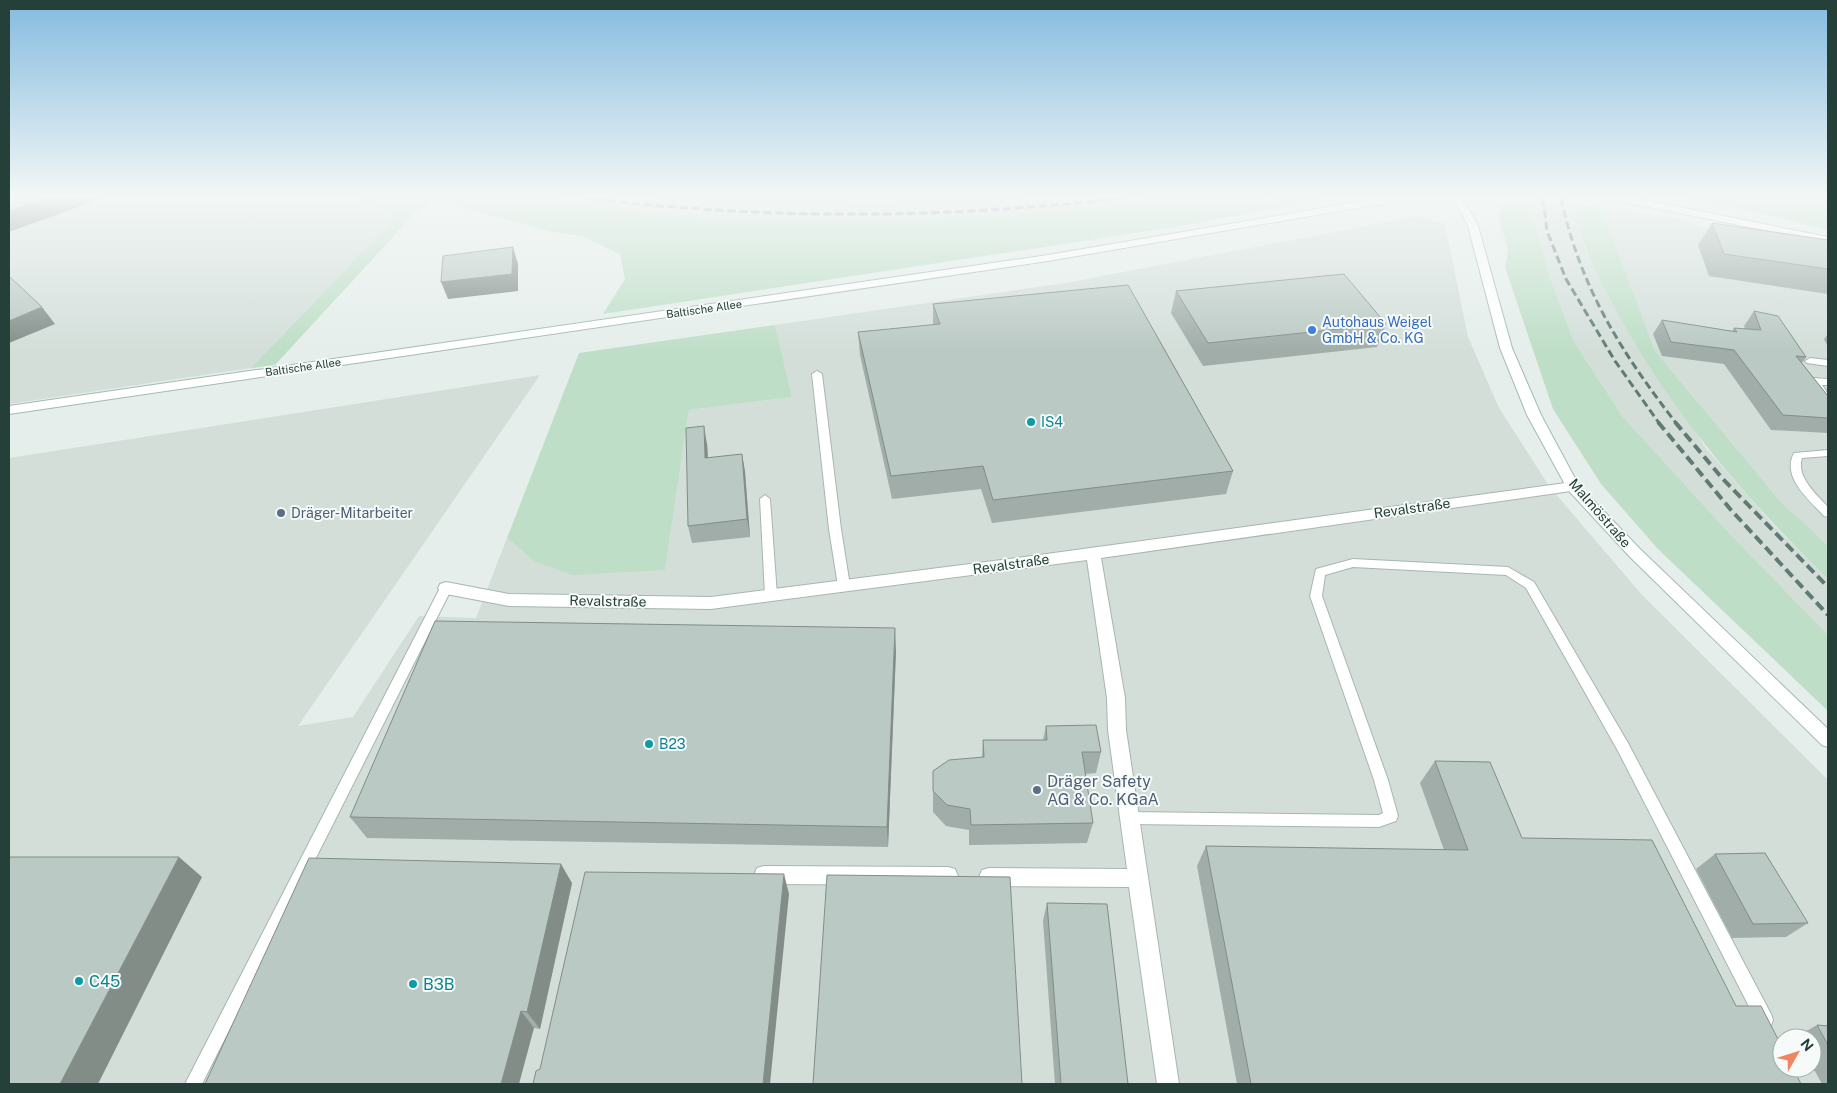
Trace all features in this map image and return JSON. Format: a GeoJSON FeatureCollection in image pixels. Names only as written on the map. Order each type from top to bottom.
{"type":"FeatureCollection","features":[{"type":"Feature","properties":{"kind":"street","name":"Baltische Allee"},"geometry":{"type":"LineString","coordinates":[[9,410],[1038,260],[1102,249]]}},
{"type":"Feature","properties":{"kind":"street","name":"Malmöstraße"},"geometry":{"type":"LineString","coordinates":[[1479,249],[1506,348],[1534,415],[1573,487],[1634,553],[1828,740]]}},
{"type":"Feature","properties":{"kind":"street","name":"Revalstraße"},"geometry":{"type":"LineString","coordinates":[[446,588],[509,600],[711,603],[1573,487]]}},
{"type":"Feature","properties":{"kind":"street"},"geometry":{"type":"LineString","coordinates":[[1093,552],[1116,698],[1117,730],[1168,1084]]}},
{"type":"Feature","properties":{"kind":"street"},"geometry":{"type":"LineString","coordinates":[[748,874],[1137,878]]}},
{"type":"Feature","properties":{"kind":"lane"},"geometry":{"type":"LineString","coordinates":[[1810,361],[1828,363]]}},
{"type":"Feature","properties":{"kind":"lane"},"geometry":{"type":"LineString","coordinates":[[816,374],[844,586]]}},
{"type":"Feature","properties":{"kind":"lane"},"geometry":{"type":"LineString","coordinates":[[1828,382],[1814,380],[1828,400]]}},
{"type":"Feature","properties":{"kind":"lane"},"geometry":{"type":"LineString","coordinates":[[1828,453],[1798,455],[1795,460],[1796,470],[1807,490],[1828,513]]}},
{"type":"Feature","properties":{"kind":"lane"},"geometry":{"type":"LineString","coordinates":[[765,498],[771,596]]}},
{"type":"Feature","properties":{"kind":"lane"},"geometry":{"type":"LineString","coordinates":[[1129,818],[1379,821],[1391,816],[1381,780],[1316,596],[1320,572],[1353,562],[1508,570],[1530,585],[1622,747],[1770,1029]]}},
{"type":"Feature","properties":{"kind":"lane"},"geometry":{"type":"LineString","coordinates":[[193,1084],[446,588]]}},
{"type":"Feature","properties":{"kind":"shaded area"},"geometry":{"type":"Polygon","coordinates":[[[9,249],[365,249],[251,368],[9,404],[9,249]]]}},
{"type":"Feature","properties":{"kind":"shaded area"},"geometry":{"type":"Polygon","coordinates":[[[1245,249],[1450,249],[1468,337],[1499,408],[1549,486],[1642,595],[1828,780],[1828,1084],[9,1084],[9,458],[540,375],[298,726],[353,717],[419,616],[476,618],[507,538],[534,561],[665,570],[689,410],[792,397],[775,325],[1065,283],[1245,249]]]}},
{"type":"Feature","properties":{"kind":"shaded area"},"geometry":{"type":"Polygon","coordinates":[[[1542,249],[1585,249],[1705,447],[1773,525],[1828,579],[1828,635],[1728,532],[1623,417],[1574,342],[1548,272],[1542,249]]]}},
{"type":"Feature","properties":{"kind":"shaded area"},"geometry":{"type":"Polygon","coordinates":[[[1617,249],[1808,249],[1828,253],[1828,549],[1781,502],[1655,351],[1617,249]]]}},
{"type":"Feature","properties":{"kind":"green space"},"geometry":{"type":"Polygon","coordinates":[[[365,249],[382,249],[275,365],[251,368],[365,249]]]}},
{"type":"Feature","properties":{"kind":"green space"},"geometry":{"type":"Polygon","coordinates":[[[609,249],[1030,249],[603,314],[625,279],[620,254],[609,249]]]}},
{"type":"Feature","properties":{"kind":"green space"},"geometry":{"type":"Polygon","coordinates":[[[1508,249],[1542,249],[1548,272],[1574,342],[1623,417],[1728,532],[1828,635],[1828,711],[1658,549],[1601,484],[1553,409],[1505,267],[1508,249]]]}},
{"type":"Feature","properties":{"kind":"green space"},"geometry":{"type":"Polygon","coordinates":[[[1586,249],[1617,249],[1655,351],[1781,502],[1828,546],[1828,579],[1747,495],[1676,406],[1616,310],[1586,249]]]}},
{"type":"Feature","properties":{"kind":"green space"},"geometry":{"type":"Polygon","coordinates":[[[775,325],[792,397],[689,410],[665,570],[572,575],[534,561],[507,538],[579,353],[775,325]]]}},
{"type":"Feature","properties":{"kind":"building"},"geometry":{"type":"Polygon","coordinates":[[[497,249],[513,249],[512,274],[441,282],[443,256],[497,249]]]}},
{"type":"Feature","properties":{"kind":"building"},"geometry":{"type":"Polygon","coordinates":[[[1722,249],[1828,249],[1828,269],[1724,254],[1722,249]]]}},
{"type":"Feature","properties":{"kind":"building"},"geometry":{"type":"Polygon","coordinates":[[[1344,274],[1386,324],[1208,343],[1176,291],[1344,274]]]}},
{"type":"Feature","properties":{"kind":"building"},"geometry":{"type":"Polygon","coordinates":[[[9,276],[42,307],[9,321],[9,276]]]}},
{"type":"Feature","properties":{"kind":"building","name":"IS4"},"geometry":{"type":"Polygon","coordinates":[[[1128,285],[1233,471],[993,500],[983,466],[891,476],[858,332],[940,324],[933,304],[1128,285]]]}},
{"type":"Feature","properties":{"kind":"building"},"geometry":{"type":"Polygon","coordinates":[[[1754,311],[1778,316],[1806,357],[1796,356],[1828,396],[1828,418],[1783,415],[1734,350],[1671,342],[1662,320],[1737,332],[1734,328],[1761,330],[1754,311]]]}},
{"type":"Feature","properties":{"kind":"building"},"geometry":{"type":"Polygon","coordinates":[[[704,426],[705,458],[742,454],[747,519],[688,526],[686,428],[704,426]]]}},
{"type":"Feature","properties":{"kind":"building","name":"B23"},"geometry":{"type":"Polygon","coordinates":[[[435,621],[895,628],[887,827],[350,817],[435,621]]]}},
{"type":"Feature","properties":{"kind":"building"},"geometry":{"type":"Polygon","coordinates":[[[1096,725],[1101,752],[1082,752],[1093,823],[971,825],[970,809],[947,805],[933,791],[933,771],[949,760],[984,757],[983,740],[1047,740],[1046,726],[1096,725]]]}},
{"type":"Feature","properties":{"kind":"building"},"geometry":{"type":"Polygon","coordinates":[[[1435,761],[1490,762],[1522,838],[1652,840],[1736,1006],[1761,1006],[1772,1028],[1772,1078],[1798,1078],[1801,1084],[1251,1084],[1206,846],[1468,850],[1435,761]]]}},
{"type":"Feature","properties":{"kind":"building"},"geometry":{"type":"Polygon","coordinates":[[[1765,853],[1808,923],[1753,924],[1715,854],[1765,853]]]}},
{"type":"Feature","properties":{"kind":"building","name":"C45"},"geometry":{"type":"Polygon","coordinates":[[[9,857],[179,857],[60,1084],[9,1084],[9,857]]]}},
{"type":"Feature","properties":{"kind":"building","name":"B3B"},"geometry":{"type":"Polygon","coordinates":[[[309,858],[561,864],[527,1012],[521,1011],[501,1084],[205,1084],[309,858]]]}},
{"type":"Feature","properties":{"kind":"building"},"geometry":{"type":"Polygon","coordinates":[[[585,872],[784,874],[763,1084],[533,1084],[536,1071],[540,1069],[585,872]]]}},
{"type":"Feature","properties":{"kind":"building"},"geometry":{"type":"Polygon","coordinates":[[[827,875],[1010,877],[1022,1084],[813,1084],[827,875]]]}},
{"type":"Feature","properties":{"kind":"building"},"geometry":{"type":"Polygon","coordinates":[[[1047,903],[1107,904],[1128,1084],[1061,1084],[1047,903]]]}},
{"type":"Feature","properties":{"kind":"building"},"geometry":{"type":"Polygon","coordinates":[[[1817,1025],[1828,1026],[1828,1045],[1822,1034],[1822,1028],[1819,1028],[1817,1025]]]}},
{"type":"Feature","properties":{"kind":"railway"},"geometry":{"type":"LineString","coordinates":[[1554,249],[1566,279],[1615,361],[1659,423]]}},
{"type":"Feature","properties":{"kind":"railway"},"geometry":{"type":"LineString","coordinates":[[1575,249],[1591,290],[1620,344],[1676,423]]}},
{"type":"Feature","properties":{"kind":"railway"},"geometry":{"type":"LineString","coordinates":[[1658,422],[1731,510],[1828,615]]}},
{"type":"Feature","properties":{"kind":"railway"},"geometry":{"type":"LineString","coordinates":[[1675,422],[1722,478],[1828,587]]}},
{"type":"Feature","properties":{"kind":"place","name":"Autohaus Weigel GmbH & Co. KG"},"geometry":{"type":"Point","coordinates":[1312,330]}},
{"type":"Feature","properties":{"kind":"place","name":"IS4"},"geometry":{"type":"Point","coordinates":[1031,422]}},
{"type":"Feature","properties":{"kind":"place","name":"Dräger-Mitarbeiter"},"geometry":{"type":"Point","coordinates":[281,513]}},
{"type":"Feature","properties":{"kind":"place","name":"B23"},"geometry":{"type":"Point","coordinates":[649,744]}},
{"type":"Feature","properties":{"kind":"place","name":"Dräger Safety AG & Co. KGaA"},"geometry":{"type":"Point","coordinates":[1037,790]}},
{"type":"Feature","properties":{"kind":"place","name":"C45"},"geometry":{"type":"Point","coordinates":[79,981]}},
{"type":"Feature","properties":{"kind":"place","name":"B3B"},"geometry":{"type":"Point","coordinates":[413,984]}}]}
